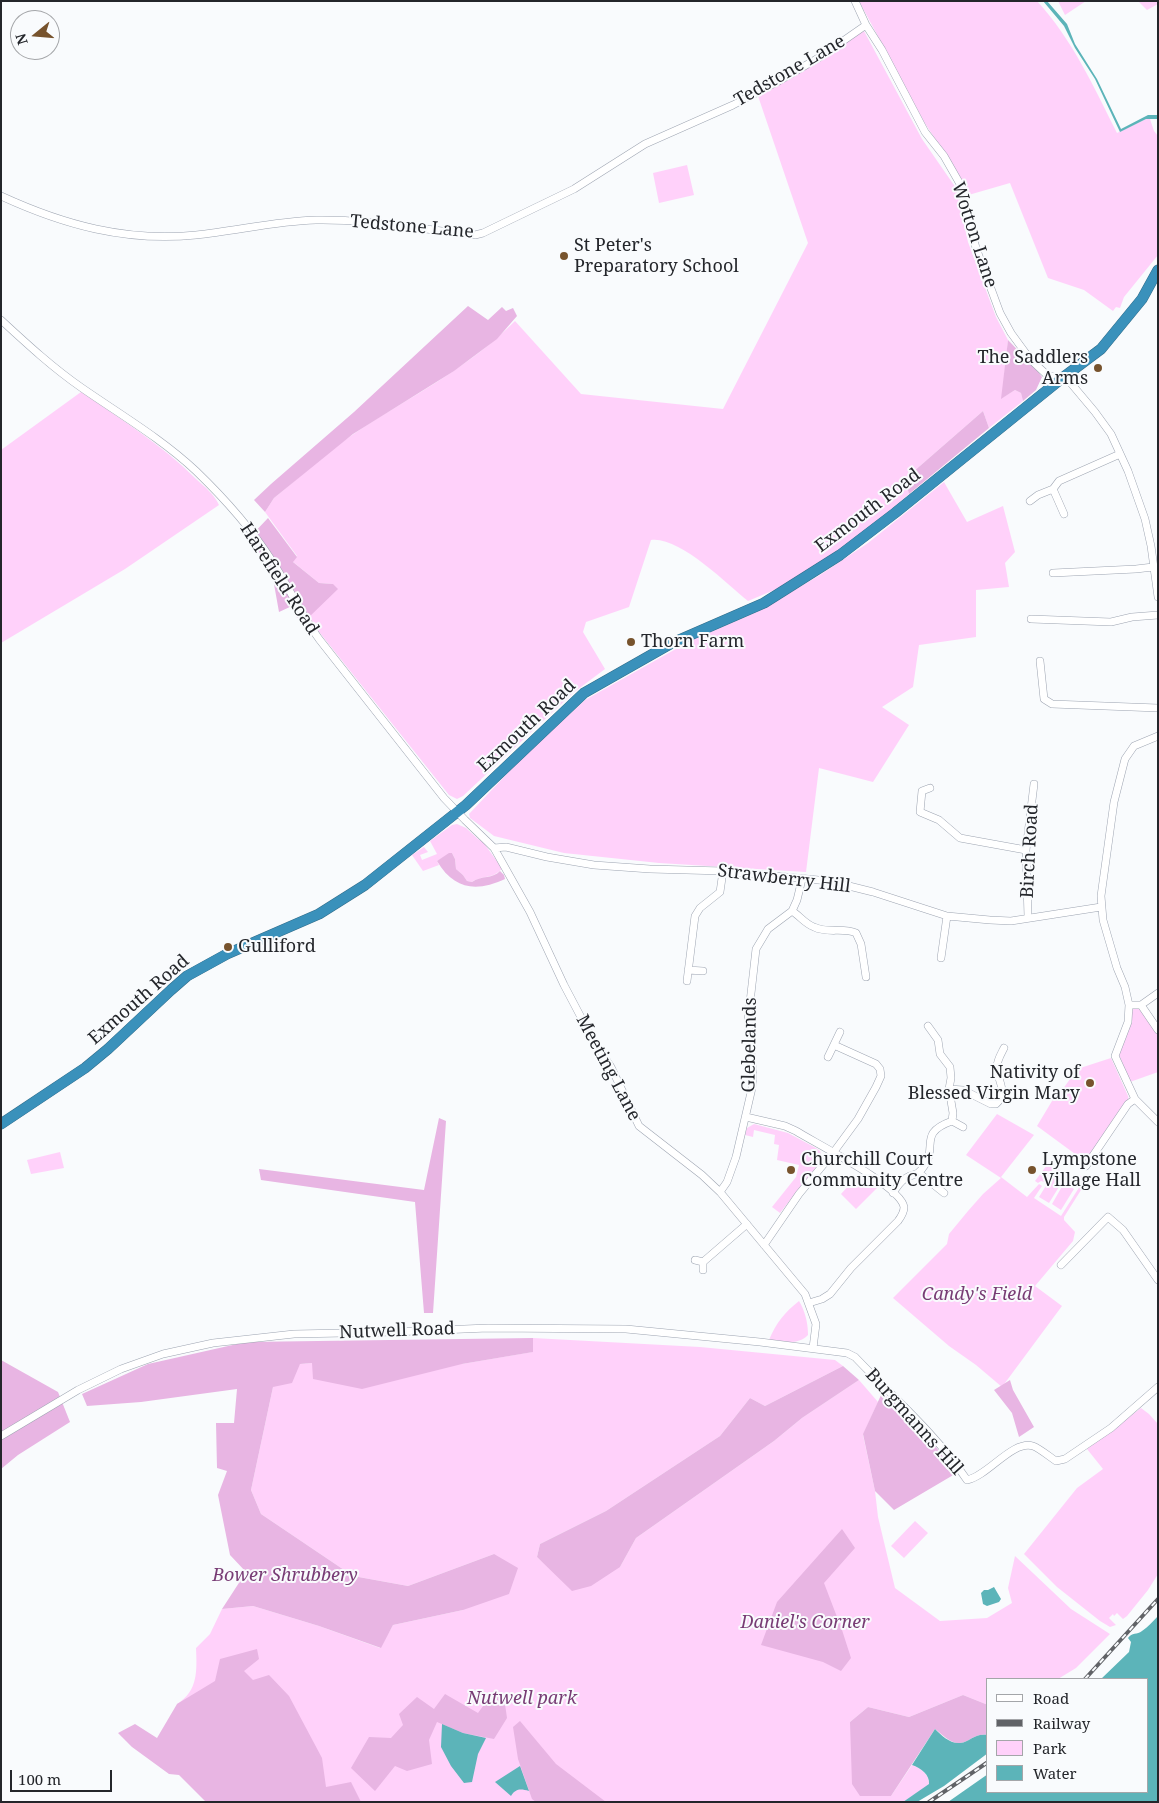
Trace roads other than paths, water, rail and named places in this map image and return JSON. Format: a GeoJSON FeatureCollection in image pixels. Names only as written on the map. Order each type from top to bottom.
{"type":"FeatureCollection","features":[{"type":"Feature","properties":{"kind":"highway","name":"Exmouth Road"},"geometry":{"type":"LineString","coordinates":[[1,1124],[85,1068],[108,1049],[170,990],[188,976],[227,954],[308,919],[340,902],[406,853],[496,779],[584,693],[672,644],[764,603],[840,555],[1101,349],[1137,305],[1158,270]]}},
{"type":"Feature","properties":{"kind":"street","name":"Wotton Lane"},"geometry":{"type":"LineString","coordinates":[[855,1],[866,25],[882,50],[925,132],[944,156],[960,184],[981,264],[1000,313],[1011,333],[1030,358],[1047,374],[1069,381],[1111,434],[1155,547],[1153,567],[1158,597]]}},
{"type":"Feature","properties":{"kind":"street","name":"Tedstone Lane"},"geometry":{"type":"LineString","coordinates":[[1,196],[70,224],[121,234],[194,235],[281,222],[318,220],[366,222],[475,235],[483,233],[574,189],[645,144],[733,105],[777,82],[866,25]]}},
{"type":"Feature","properties":{"kind":"street","name":"Harefield Road"},"geometry":{"type":"LineString","coordinates":[[1,320],[31,348],[80,387],[175,452],[228,505],[253,533],[268,555],[308,624],[319,639],[457,812]]}},
{"type":"Feature","properties":{"kind":"street"},"geometry":{"type":"LineString","coordinates":[[1030,501],[1038,494],[1053,489],[1059,482],[1120,454]]}},
{"type":"Feature","properties":{"kind":"street"},"geometry":{"type":"LineString","coordinates":[[1053,489],[1064,514]]}},
{"type":"Feature","properties":{"kind":"street"},"geometry":{"type":"LineString","coordinates":[[1053,574],[1136,570],[1153,567]]}},
{"type":"Feature","properties":{"kind":"street"},"geometry":{"type":"LineString","coordinates":[[1030,619],[1111,622],[1132,617],[1158,615]]}},
{"type":"Feature","properties":{"kind":"street"},"geometry":{"type":"LineString","coordinates":[[1040,661],[1044,699],[1052,704],[1158,708]]}},
{"type":"Feature","properties":{"kind":"street"},"geometry":{"type":"LineString","coordinates":[[1158,736],[1134,746],[1126,759],[1114,802],[1101,896],[1103,920],[1130,1005],[1128,1022],[1115,1056],[1135,1099],[1158,1122]]}},
{"type":"Feature","properties":{"kind":"street","name":"Birch Road"},"geometry":{"type":"LineString","coordinates":[[1028,917],[1026,850],[1034,784]]}},
{"type":"Feature","properties":{"kind":"street"},"geometry":{"type":"LineString","coordinates":[[930,788],[922,791],[920,812],[940,820],[960,838],[1026,850]]}},
{"type":"Feature","properties":{"kind":"street","name":"Meeting Lane"},"geometry":{"type":"LineString","coordinates":[[457,812],[494,848],[530,912],[564,985],[593,1040],[611,1067],[639,1126],[702,1175],[720,1192],[805,1294],[816,1324],[814,1348]]}},
{"type":"Feature","properties":{"kind":"street","name":"Strawberry Hill"},"geometry":{"type":"LineString","coordinates":[[494,848],[506,847],[547,857],[594,865],[723,871],[828,881],[859,888],[947,916],[994,921],[1010,921],[1101,907]]}},
{"type":"Feature","properties":{"kind":"street"},"geometry":{"type":"LineString","coordinates":[[687,981],[695,916],[700,908],[720,892],[723,871]]}},
{"type":"Feature","properties":{"kind":"street"},"geometry":{"type":"LineString","coordinates":[[802,879],[792,911],[815,928],[825,930],[847,929],[856,933],[861,944],[866,976]]}},
{"type":"Feature","properties":{"kind":"street","name":"Glebelands"},"geometry":{"type":"LineString","coordinates":[[720,1192],[727,1182],[746,1117],[753,1074],[748,1020],[756,949],[768,929],[792,911]]}},
{"type":"Feature","properties":{"kind":"street"},"geometry":{"type":"LineString","coordinates":[[941,958],[947,916]]}},
{"type":"Feature","properties":{"kind":"street"},"geometry":{"type":"LineString","coordinates":[[688,970],[703,971]]}},
{"type":"Feature","properties":{"kind":"street"},"geometry":{"type":"LineString","coordinates":[[1130,1005],[1141,1004],[1158,993]]}},
{"type":"Feature","properties":{"kind":"street"},"geometry":{"type":"LineString","coordinates":[[1141,1004],[1158,1030]]}},
{"type":"Feature","properties":{"kind":"street"},"geometry":{"type":"LineString","coordinates":[[928,1026],[938,1040],[940,1054],[950,1066],[951,1078],[949,1089],[953,1114],[952,1121]]}},
{"type":"Feature","properties":{"kind":"street"},"geometry":{"type":"LineString","coordinates":[[828,1057],[840,1032]]}},
{"type":"Feature","properties":{"kind":"street"},"geometry":{"type":"LineString","coordinates":[[764,1245],[799,1194],[833,1153],[858,1118],[881,1076],[880,1069],[876,1064],[834,1045]]}},
{"type":"Feature","properties":{"kind":"street"},"geometry":{"type":"LineString","coordinates":[[949,1089],[963,1090],[991,1104],[996,1104],[1000,1100],[1003,1091],[997,1070],[1004,1048]]}},
{"type":"Feature","properties":{"kind":"street"},"geometry":{"type":"LineString","coordinates":[[1086,1166],[1128,1104],[1135,1099]]}},
{"type":"Feature","properties":{"kind":"street"},"geometry":{"type":"LineString","coordinates":[[746,1117],[785,1126],[866,1171],[893,1192],[904,1206],[904,1211],[898,1221],[851,1268],[830,1294],[809,1303]]}},
{"type":"Feature","properties":{"kind":"street"},"geometry":{"type":"LineString","coordinates":[[893,1192],[906,1177],[920,1172],[930,1156],[930,1137],[938,1126],[952,1121],[963,1127]]}},
{"type":"Feature","properties":{"kind":"street"},"geometry":{"type":"LineString","coordinates":[[920,1172],[944,1193]]}},
{"type":"Feature","properties":{"kind":"street"},"geometry":{"type":"LineString","coordinates":[[1060,1265],[1108,1217],[1123,1230],[1158,1280]]}},
{"type":"Feature","properties":{"kind":"street"},"geometry":{"type":"LineString","coordinates":[[703,1270],[703,1262],[747,1224]]}},
{"type":"Feature","properties":{"kind":"street"},"geometry":{"type":"LineString","coordinates":[[695,1260],[703,1262]]}},
{"type":"Feature","properties":{"kind":"street","name":"Nutwell Road"},"geometry":{"type":"LineString","coordinates":[[1,1436],[78,1390],[121,1369],[163,1354],[213,1343],[294,1334],[488,1328],[626,1329],[814,1348]]}},
{"type":"Feature","properties":{"kind":"street","name":"Burgmanns Hill"},"geometry":{"type":"LineString","coordinates":[[814,1348],[855,1357],[918,1421],[959,1468],[967,1480],[982,1474],[1019,1447],[1034,1446],[1056,1461],[1065,1459],[1116,1424],[1158,1387]]}},
{"type":"Feature","properties":{"kind":"water"},"geometry":{"type":"Polygon","coordinates":[[[1043,1],[1047,1],[1067,24],[1075,44],[1097,79],[1121,129],[1148,115],[1158,115],[1158,119],[1146,119],[1120,132],[1095,79],[1075,48],[1064,26],[1043,1]]]}},
{"type":"Feature","properties":{"kind":"water"},"geometry":{"type":"Polygon","coordinates":[[[994,1587],[1001,1599],[999,1602],[987,1606],[983,1604],[981,1593],[994,1587]]]}},
{"type":"Feature","properties":{"kind":"water"},"geometry":{"type":"Polygon","coordinates":[[[1158,1616],[1158,1802],[948,1802],[986,1775],[986,1793],[1149,1793],[1149,1678],[1102,1678],[1129,1652],[1131,1642],[1128,1638],[1148,1626],[1158,1616]]]}},
{"type":"Feature","properties":{"kind":"water"},"geometry":{"type":"Polygon","coordinates":[[[442,1724],[463,1733],[486,1738],[478,1754],[472,1782],[464,1783],[451,1766],[441,1747],[442,1724]]]}},
{"type":"Feature","properties":{"kind":"water"},"geometry":{"type":"Polygon","coordinates":[[[935,1729],[946,1739],[956,1743],[964,1742],[975,1736],[986,1735],[986,1754],[944,1786],[917,1802],[903,1802],[929,1784],[924,1772],[912,1765],[935,1729]]]}},
{"type":"Feature","properties":{"kind":"water"},"geometry":{"type":"Polygon","coordinates":[[[520,1766],[529,1791],[519,1790],[511,1796],[495,1782],[520,1766]]]}},
{"type":"Feature","properties":{"kind":"railway"},"geometry":{"type":"LineString","coordinates":[[1086,1678],[1158,1599]]}},
{"type":"Feature","properties":{"kind":"railway"},"geometry":{"type":"LineString","coordinates":[[929,1802],[986,1763]]}},
{"type":"Feature","properties":{"kind":"place","name":"St Peter's Preparatory School"},"geometry":{"type":"Point","coordinates":[564,256]}},
{"type":"Feature","properties":{"kind":"place","name":"The Saddlers Arms"},"geometry":{"type":"Point","coordinates":[1098,368]}},
{"type":"Feature","properties":{"kind":"place","name":"Thorn Farm"},"geometry":{"type":"Point","coordinates":[631,642]}},
{"type":"Feature","properties":{"kind":"place","name":"Gulliford"},"geometry":{"type":"Point","coordinates":[228,947]}},
{"type":"Feature","properties":{"kind":"place","name":"Nativity of Blessed Virgin Mary"},"geometry":{"type":"Point","coordinates":[1090,1083]}},
{"type":"Feature","properties":{"kind":"place","name":"Churchill Court Community Centre"},"geometry":{"type":"Point","coordinates":[791,1170]}},
{"type":"Feature","properties":{"kind":"place","name":"Lympstone Village Hall"},"geometry":{"type":"Point","coordinates":[1032,1170]}},
{"type":"Feature","properties":{"kind":"park label","name":"Candy's Field"},"geometry":{"type":"Point","coordinates":[977,1295]}},
{"type":"Feature","properties":{"kind":"park label","name":"Bower Shrubbery"},"geometry":{"type":"Point","coordinates":[285,1576]}},
{"type":"Feature","properties":{"kind":"park label","name":"Daniel's Corner"},"geometry":{"type":"Point","coordinates":[805,1623]}},
{"type":"Feature","properties":{"kind":"park label","name":"Nutwell park"},"geometry":{"type":"Point","coordinates":[522,1699]}}]}
